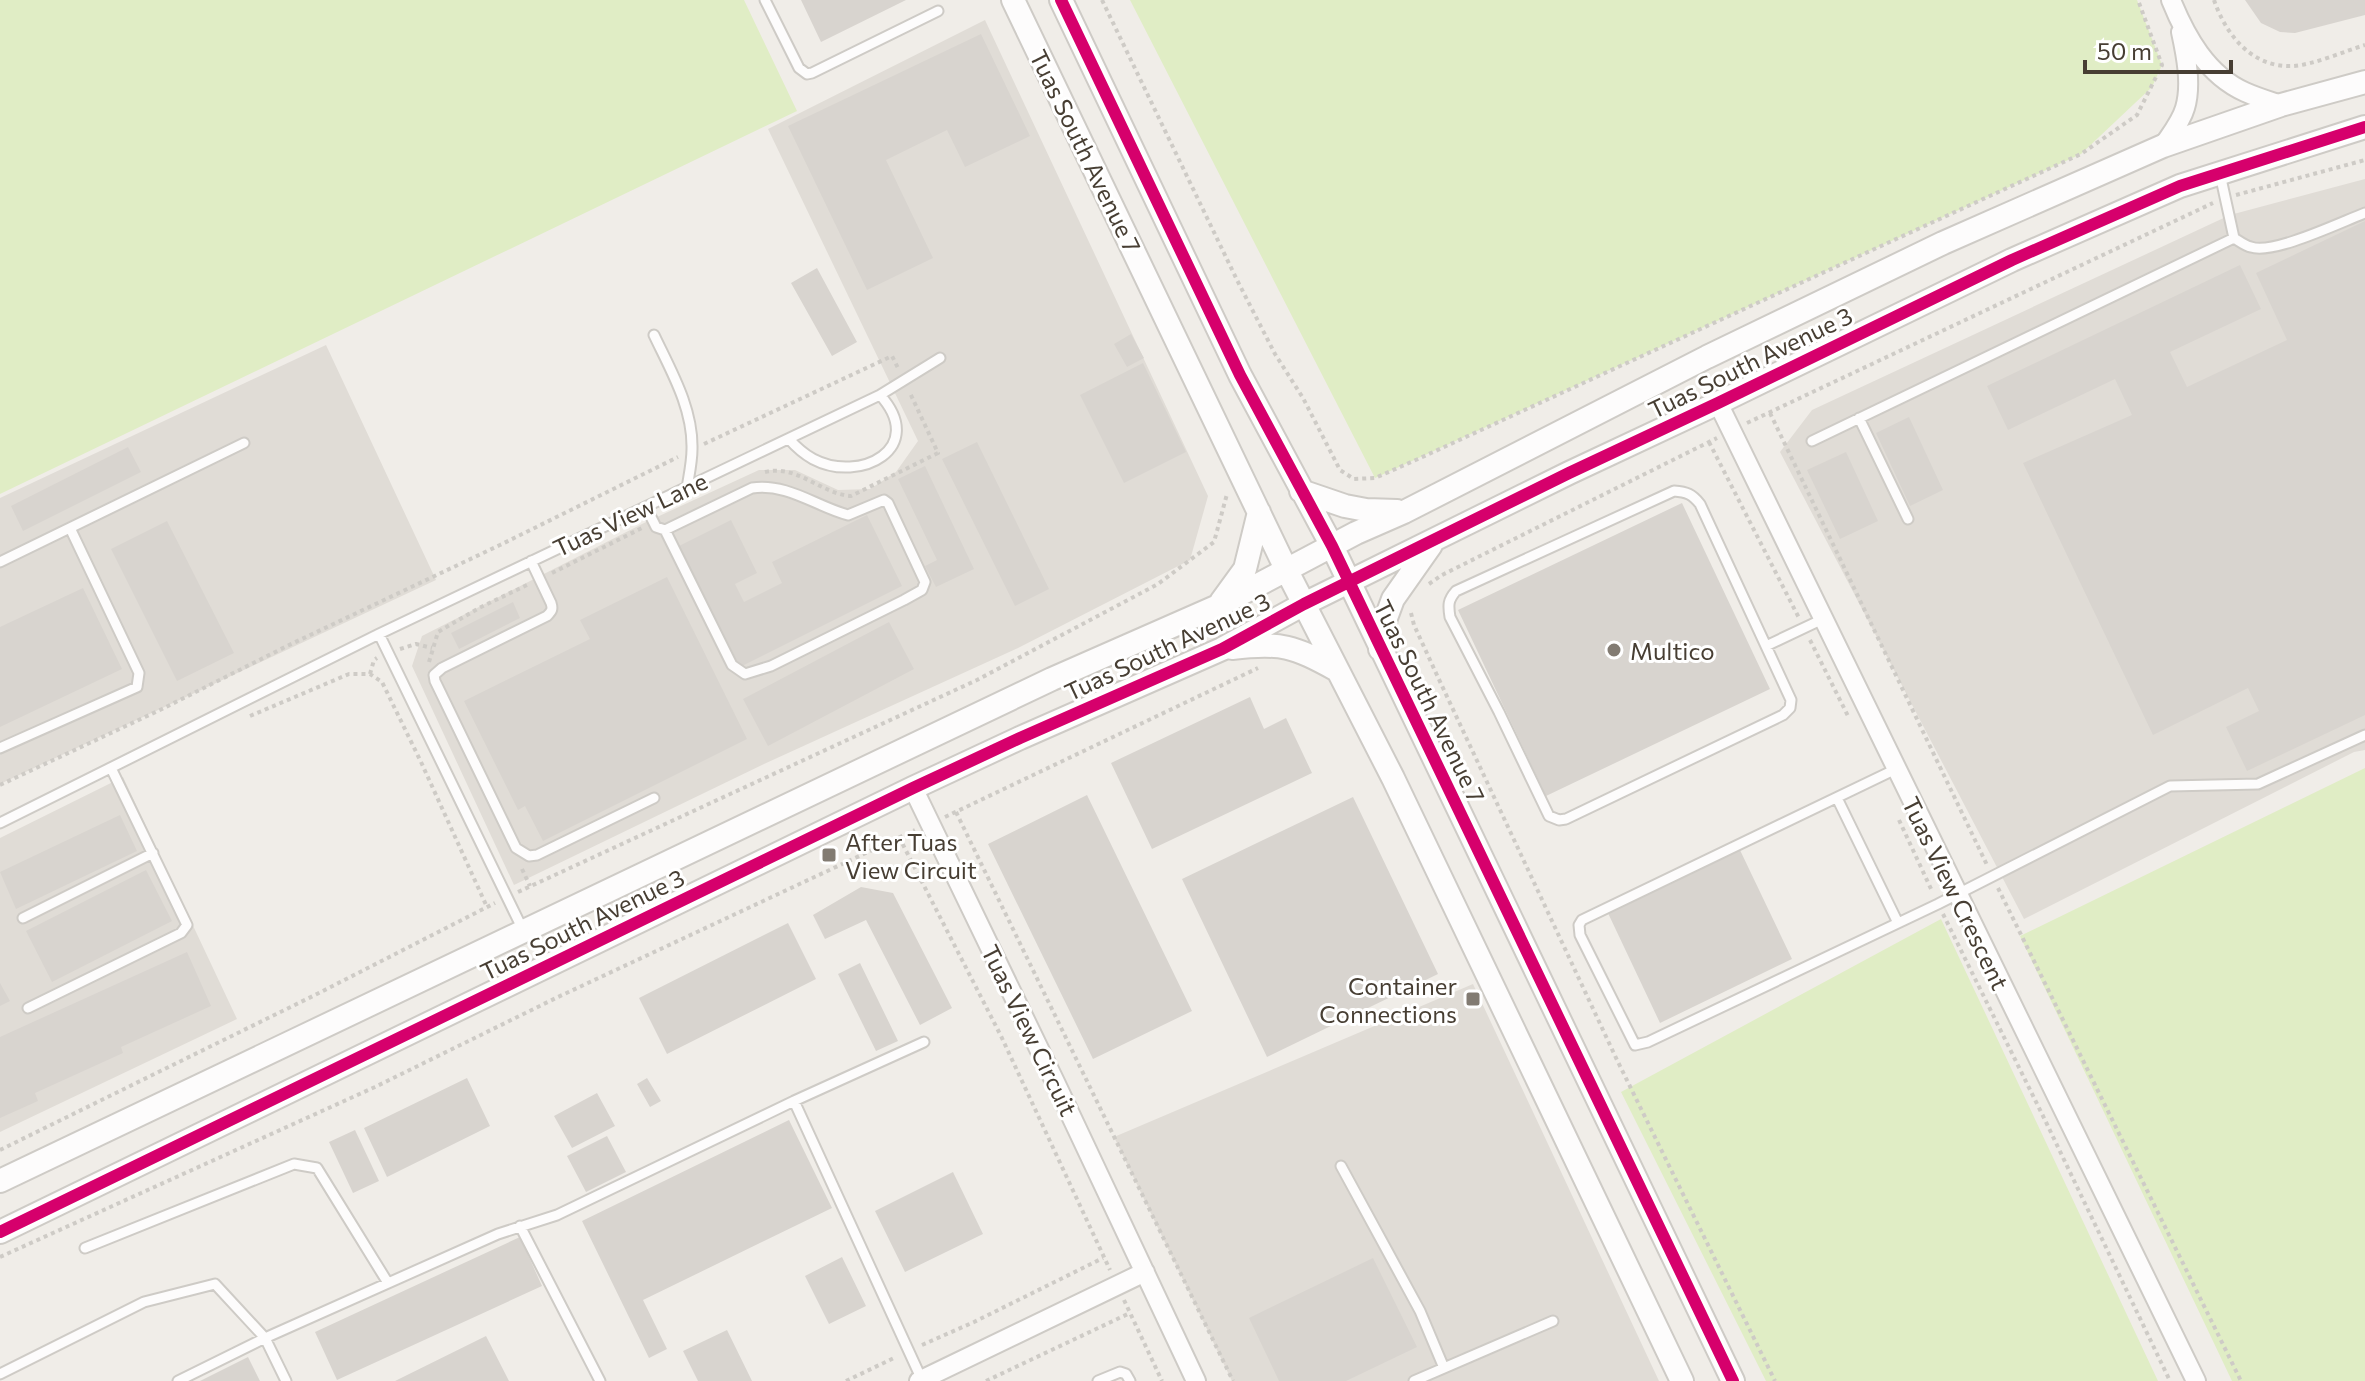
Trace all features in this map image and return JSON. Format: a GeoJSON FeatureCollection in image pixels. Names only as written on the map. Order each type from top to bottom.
{"type":"FeatureCollection","features":[{"type":"Feature","properties":{"kind":"street","name":"Tuas South Avenue 7"},"geometry":{"type":"LineString","coordinates":[[1013,0],[1287,571],[1399,791],[1682,1381]]}},
{"type":"Feature","properties":{"kind":"street","name":"Tuas South Avenue 7"},"geometry":{"type":"LineString","coordinates":[[1061,0],[1240,375],[1332,546],[1733,1381]]}},
{"type":"Feature","properties":{"kind":"street"},"geometry":{"type":"LineString","coordinates":[[2174,8],[2196,50],[2222,78],[2243,92],[2281,105]]}},
{"type":"Feature","properties":{"kind":"street"},"geometry":{"type":"LineString","coordinates":[[2163,146],[2186,107],[2186,55],[2174,8]]}},
{"type":"Feature","properties":{"kind":"street","name":"Tuas South Avenue 3"},"geometry":{"type":"LineString","coordinates":[[0,1181],[1052,679],[1218,606],[1707,357],[1929,250],[2163,146],[2281,105],[2365,82]]}},
{"type":"Feature","properties":{"kind":"street","name":"Tuas South Avenue 3"},"geometry":{"type":"LineString","coordinates":[[0,1232],[913,788],[1222,649],[1304,604],[1569,473],[2012,260],[2180,186],[2365,127]]}},
{"type":"Feature","properties":{"kind":"street","name":"Tuas View Crescent"},"geometry":{"type":"LineString","coordinates":[[1718,403],[2196,1381]]}},
{"type":"Feature","properties":{"kind":"street"},"geometry":{"type":"LineString","coordinates":[[1301,491],[1345,506],[1404,512]]}},
{"type":"Feature","properties":{"kind":"street"},"geometry":{"type":"LineString","coordinates":[[1218,606],[1245,569],[1259,512]]}},
{"type":"Feature","properties":{"kind":"street"},"geometry":{"type":"LineString","coordinates":[[1380,649],[1393,599],[1434,541]]}},
{"type":"Feature","properties":{"kind":"street"},"geometry":{"type":"LineString","coordinates":[[1222,649],[1278,645],[1306,653],[1337,670]]}},
{"type":"Feature","properties":{"kind":"street","name":"Tuas View Circuit"},"geometry":{"type":"LineString","coordinates":[[913,788],[1196,1381]]}},
{"type":"Feature","properties":{"kind":"street"},"geometry":{"type":"LineString","coordinates":[[921,1380],[1145,1272]]}},
{"type":"Feature","properties":{"kind":"lane"},"geometry":{"type":"LineString","coordinates":[[765,0],[799,68],[807,74],[938,11]]}},
{"type":"Feature","properties":{"kind":"lane"},"geometry":{"type":"LineString","coordinates":[[2220,172],[2234,238],[2251,248],[2267,249],[2365,213]]}},
{"type":"Feature","properties":{"kind":"lane"},"geometry":{"type":"LineString","coordinates":[[1812,441],[2234,238]]}},
{"type":"Feature","properties":{"kind":"lane"},"geometry":{"type":"LineString","coordinates":[[654,335],[683,397],[689,420],[692,450],[687,488]]}},
{"type":"Feature","properties":{"kind":"lane","name":"Tuas View Lane"},"geometry":{"type":"LineString","coordinates":[[0,823],[379,634],[880,395],[940,358]]}},
{"type":"Feature","properties":{"kind":"lane"},"geometry":{"type":"LineString","coordinates":[[789,439],[815,460],[835,466],[863,465],[880,459],[894,444],[896,433],[889,404],[880,395]]}},
{"type":"Feature","properties":{"kind":"lane"},"geometry":{"type":"LineString","coordinates":[[1859,418],[1908,519]]}},
{"type":"Feature","properties":{"kind":"lane"},"geometry":{"type":"LineString","coordinates":[[0,562],[244,443]]}},
{"type":"Feature","properties":{"kind":"lane"},"geometry":{"type":"LineString","coordinates":[[646,507],[659,530],[665,530],[752,488],[765,486],[799,494],[848,515],[884,500],[925,582],[922,590],[904,600],[771,666],[745,674],[732,665],[665,530]]}},
{"type":"Feature","properties":{"kind":"lane"},"geometry":{"type":"LineString","coordinates":[[1674,491],[1686,492],[1700,504],[1766,646],[1791,700],[1790,708],[1783,715],[1559,820],[1549,816],[1450,617],[1448,606],[1456,591],[1674,491]]}},
{"type":"Feature","properties":{"kind":"lane"},"geometry":{"type":"LineString","coordinates":[[0,748],[137,687],[139,673],[70,528]]}},
{"type":"Feature","properties":{"kind":"lane"},"geometry":{"type":"LineString","coordinates":[[531,561],[552,608],[547,616],[442,668],[434,675],[516,848],[529,856],[537,855],[654,798]]}},
{"type":"Feature","properties":{"kind":"lane"},"geometry":{"type":"LineString","coordinates":[[1766,646],[1823,619]]}},
{"type":"Feature","properties":{"kind":"lane"},"geometry":{"type":"LineString","coordinates":[[379,634],[523,930]]}},
{"type":"Feature","properties":{"kind":"lane"},"geometry":{"type":"LineString","coordinates":[[1896,769],[1582,920],[1578,930],[1580,935],[1631,1041],[1639,1046],[1648,1042],[1957,895],[2170,786],[2258,784],[2365,735]]}},
{"type":"Feature","properties":{"kind":"lane"},"geometry":{"type":"LineString","coordinates":[[28,1008],[185,929],[186,920],[111,768]]}},
{"type":"Feature","properties":{"kind":"lane"},"geometry":{"type":"LineString","coordinates":[[1837,798],[1898,923]]}},
{"type":"Feature","properties":{"kind":"lane"},"geometry":{"type":"LineString","coordinates":[[23,918],[153,853]]}},
{"type":"Feature","properties":{"kind":"lane"},"geometry":{"type":"LineString","coordinates":[[178,1381],[388,1283],[520,1226],[557,1215],[924,1042]]}},
{"type":"Feature","properties":{"kind":"lane"},"geometry":{"type":"LineString","coordinates":[[794,1101],[921,1380]]}},
{"type":"Feature","properties":{"kind":"lane"},"geometry":{"type":"LineString","coordinates":[[85,1248],[294,1164],[317,1168],[388,1283]]}},
{"type":"Feature","properties":{"kind":"lane"},"geometry":{"type":"LineString","coordinates":[[1341,1166],[1420,1311],[1444,1368]]}},
{"type":"Feature","properties":{"kind":"lane"},"geometry":{"type":"LineString","coordinates":[[520,1226],[600,1381]]}},
{"type":"Feature","properties":{"kind":"lane"},"geometry":{"type":"LineString","coordinates":[[0,1374],[144,1302],[215,1284],[265,1338],[286,1381]]}},
{"type":"Feature","properties":{"kind":"lane"},"geometry":{"type":"LineString","coordinates":[[1414,1381],[1553,1321]]}},
{"type":"Feature","properties":{"kind":"lane"},"geometry":{"type":"LineString","coordinates":[[1098,1381],[1120,1372],[1126,1374],[1130,1381]]}},
{"type":"Feature","properties":{"kind":"path"},"geometry":{"type":"LineString","coordinates":[[1102,0],[1275,354],[1303,398],[1340,470],[1354,479],[1375,478],[1418,459],[2081,154],[2137,115],[2162,65],[2138,0]]}},
{"type":"Feature","properties":{"kind":"path"},"geometry":{"type":"LineString","coordinates":[[2214,0],[2220,19],[2236,43],[2251,55],[2280,65],[2296,66],[2365,45]]}},
{"type":"Feature","properties":{"kind":"path"},"geometry":{"type":"LineString","coordinates":[[1417,592],[1442,575],[1731,430],[2225,197],[2365,160]]}},
{"type":"Feature","properties":{"kind":"path"},"geometry":{"type":"LineString","coordinates":[[1770,413],[1992,876],[2241,1381]]}},
{"type":"Feature","properties":{"kind":"path"},"geometry":{"type":"LineString","coordinates":[[756,475],[776,470]]}},
{"type":"Feature","properties":{"kind":"path"},"geometry":{"type":"LineString","coordinates":[[426,673],[438,632],[479,608],[654,523]]}},
{"type":"Feature","properties":{"kind":"path"},"geometry":{"type":"LineString","coordinates":[[1410,611],[1419,637],[1617,1060],[1775,1381]]}},
{"type":"Feature","properties":{"kind":"path"},"geometry":{"type":"LineString","coordinates":[[0,1257],[375,1087],[1210,689],[1266,666]]}},
{"type":"Feature","properties":{"kind":"path"},"geometry":{"type":"LineString","coordinates":[[246,718],[349,674],[370,674],[382,682],[487,907]]}},
{"type":"Feature","properties":{"kind":"path"},"geometry":{"type":"LineString","coordinates":[[0,785],[162,709]]}},
{"type":"Feature","properties":{"kind":"path"},"geometry":{"type":"LineString","coordinates":[[956,812],[1233,1381]]}},
{"type":"Feature","properties":{"kind":"path"},"geometry":{"type":"LineString","coordinates":[[899,837],[1001,1036],[1162,1381]]}},
{"type":"Feature","properties":{"kind":"path"},"geometry":{"type":"LineString","coordinates":[[516,858],[531,886]]}},
{"type":"Feature","properties":{"kind":"path"},"geometry":{"type":"LineString","coordinates":[[0,1150],[315,995]]}},
{"type":"Feature","properties":{"kind":"path"},"geometry":{"type":"LineString","coordinates":[[1617,1060],[1623,1057]]}},
{"type":"Feature","properties":{"kind":"path"},"geometry":{"type":"LineString","coordinates":[[846,1381],[1103,1258]]}},
{"type":"Feature","properties":{"kind":"path"},"geometry":{"type":"LineString","coordinates":[[986,1381],[1130,1313]]}},
{"type":"Feature","properties":{"kind":"shaded area"},"geometry":{"type":"Polygon","coordinates":[[[985,20],[1208,496],[1190,560],[1018,648],[764,764],[514,885],[412,666],[422,636],[644,523],[759,470],[795,470],[838,490],[870,489],[896,472],[918,441],[768,129],[985,20]]]}},
{"type":"Feature","properties":{"kind":"shaded area"},"geometry":{"type":"Polygon","coordinates":[[[2365,179],[2365,750],[2354,752],[2024,919],[1780,452],[1812,410],[2230,215],[2365,179]]]}},
{"type":"Feature","properties":{"kind":"shaded area"},"geometry":{"type":"Polygon","coordinates":[[[326,345],[436,580],[0,784],[0,498],[326,345]]]}},
{"type":"Feature","properties":{"kind":"shaded area"},"geometry":{"type":"Polygon","coordinates":[[[123,777],[237,1019],[0,1132],[0,838],[123,777]]]}},
{"type":"Feature","properties":{"kind":"shaded area"},"geometry":{"type":"Polygon","coordinates":[[[1473,984],[1659,1381],[1232,1381],[1114,1137],[1473,984]]]}},
{"type":"Feature","properties":{"kind":"green space"},"geometry":{"type":"Polygon","coordinates":[[[0,0],[744,0],[797,111],[0,494],[0,0]]]}},
{"type":"Feature","properties":{"kind":"green space"},"geometry":{"type":"Polygon","coordinates":[[[1130,0],[2137,0],[2162,65],[2152,87],[2081,154],[1375,478],[1130,0]]]}},
{"type":"Feature","properties":{"kind":"green space"},"geometry":{"type":"Polygon","coordinates":[[[2365,768],[2365,1381],[2232,1381],[2020,936],[2365,768]]]}},
{"type":"Feature","properties":{"kind":"green space"},"geometry":{"type":"Polygon","coordinates":[[[1941,919],[2158,1381],[1766,1381],[1621,1092],[1941,919]]]}},
{"type":"Feature","properties":{"kind":"building"},"geometry":{"type":"Polygon","coordinates":[[[801,0],[906,0],[821,42],[801,0]]]}},
{"type":"Feature","properties":{"kind":"building"},"geometry":{"type":"Polygon","coordinates":[[[2245,0],[2365,0],[2365,15],[2295,33],[2280,32],[2261,23],[2245,0]]]}},
{"type":"Feature","properties":{"kind":"building"},"geometry":{"type":"Polygon","coordinates":[[[981,34],[1030,136],[965,167],[947,130],[886,160],[933,258],[867,290],[788,126],[981,34]]]}},
{"type":"Feature","properties":{"kind":"building"},"geometry":{"type":"Polygon","coordinates":[[[2365,221],[2365,715],[2247,771],[2226,727],[2259,711],[2248,688],[2153,735],[2023,463],[2132,415],[2115,379],[2008,430],[1987,386],[2240,265],[2261,309],[2170,352],[2187,387],[2287,340],[2256,273],[2365,221]]]}},
{"type":"Feature","properties":{"kind":"building"},"geometry":{"type":"Polygon","coordinates":[[[817,268],[857,342],[832,356],[791,283],[817,268]]]}},
{"type":"Feature","properties":{"kind":"building"},"geometry":{"type":"Polygon","coordinates":[[[1131,334],[1144,358],[1127,367],[1114,344],[1131,334]]]}},
{"type":"Feature","properties":{"kind":"building"},"geometry":{"type":"Polygon","coordinates":[[[1143,363],[1186,452],[1124,483],[1080,395],[1143,363]]]}},
{"type":"Feature","properties":{"kind":"building"},"geometry":{"type":"Polygon","coordinates":[[[1909,417],[1943,490],[1910,506],[1876,433],[1909,417]]]}},
{"type":"Feature","properties":{"kind":"building"},"geometry":{"type":"Polygon","coordinates":[[[977,442],[1049,589],[1015,606],[942,459],[977,442]]]}},
{"type":"Feature","properties":{"kind":"building"},"geometry":{"type":"Polygon","coordinates":[[[128,447],[141,472],[23,531],[11,506],[128,447]]]}},
{"type":"Feature","properties":{"kind":"building"},"geometry":{"type":"Polygon","coordinates":[[[1846,452],[1878,521],[1840,539],[1807,470],[1846,452]]]}},
{"type":"Feature","properties":{"kind":"building"},"geometry":{"type":"Polygon","coordinates":[[[925,466],[974,569],[936,587],[925,566],[937,560],[898,479],[925,466]]]}},
{"type":"Feature","properties":{"kind":"building","name":"Multico"},"geometry":{"type":"Polygon","coordinates":[[[1682,503],[1770,689],[1546,796],[1458,610],[1682,503]]]}},
{"type":"Feature","properties":{"kind":"building"},"geometry":{"type":"Polygon","coordinates":[[[867,515],[902,586],[740,667],[679,546],[731,520],[757,573],[735,584],[744,602],[782,583],[772,562],[867,515]]]}},
{"type":"Feature","properties":{"kind":"building"},"geometry":{"type":"Polygon","coordinates":[[[167,521],[234,653],[177,681],[111,549],[167,521]]]}},
{"type":"Feature","properties":{"kind":"building"},"geometry":{"type":"Polygon","coordinates":[[[667,577],[747,739],[543,841],[525,806],[518,810],[464,701],[590,639],[580,620],[667,577]]]}},
{"type":"Feature","properties":{"kind":"building"},"geometry":{"type":"Polygon","coordinates":[[[83,588],[122,669],[0,727],[0,627],[83,588]]]}},
{"type":"Feature","properties":{"kind":"building"},"geometry":{"type":"Polygon","coordinates":[[[513,602],[520,618],[459,649],[451,633],[513,602]]]}},
{"type":"Feature","properties":{"kind":"building"},"geometry":{"type":"Polygon","coordinates":[[[889,622],[914,669],[768,746],[743,699],[889,622]]]}},
{"type":"Feature","properties":{"kind":"building"},"geometry":{"type":"Polygon","coordinates":[[[1250,697],[1264,729],[1286,718],[1312,773],[1152,849],[1111,763],[1250,697]]]}},
{"type":"Feature","properties":{"kind":"building"},"geometry":{"type":"Polygon","coordinates":[[[1087,795],[1192,1011],[1093,1059],[988,844],[1087,795]]]}},
{"type":"Feature","properties":{"kind":"building"},"geometry":{"type":"Polygon","coordinates":[[[1353,797],[1438,974],[1267,1057],[1182,879],[1353,797]]]}},
{"type":"Feature","properties":{"kind":"building"},"geometry":{"type":"Polygon","coordinates":[[[120,815],[137,851],[16,909],[0,872],[120,815]]]}},
{"type":"Feature","properties":{"kind":"building"},"geometry":{"type":"Polygon","coordinates":[[[1739,848],[1792,959],[1660,1023],[1607,911],[1739,848]]]}},
{"type":"Feature","properties":{"kind":"building"},"geometry":{"type":"Polygon","coordinates":[[[146,870],[172,921],[52,982],[26,931],[146,870]]]}},
{"type":"Feature","properties":{"kind":"building"},"geometry":{"type":"Polygon","coordinates":[[[861,887],[893,893],[952,1008],[920,1025],[866,920],[825,939],[813,915],[861,887]]]}},
{"type":"Feature","properties":{"kind":"building"},"geometry":{"type":"Polygon","coordinates":[[[788,923],[816,979],[667,1054],[639,998],[788,923]]]}},
{"type":"Feature","properties":{"kind":"building"},"geometry":{"type":"Polygon","coordinates":[[[187,952],[211,1006],[121,1047],[123,1053],[35,1093],[38,1101],[0,1118],[0,1037],[187,952]]]}},
{"type":"Feature","properties":{"kind":"building"},"geometry":{"type":"Polygon","coordinates":[[[860,963],[898,1041],[876,1051],[838,974],[860,963]]]}},
{"type":"Feature","properties":{"kind":"building"},"geometry":{"type":"Polygon","coordinates":[[[0,983],[10,1001],[0,1006],[0,983]]]}},
{"type":"Feature","properties":{"kind":"building"},"geometry":{"type":"Polygon","coordinates":[[[467,1078],[490,1126],[387,1177],[364,1128],[467,1078]]]}},
{"type":"Feature","properties":{"kind":"building"},"geometry":{"type":"Polygon","coordinates":[[[647,1078],[661,1101],[650,1107],[637,1084],[647,1078]]]}},
{"type":"Feature","properties":{"kind":"building"},"geometry":{"type":"Polygon","coordinates":[[[597,1093],[615,1126],[572,1148],[554,1116],[597,1093]]]}},
{"type":"Feature","properties":{"kind":"building"},"geometry":{"type":"Polygon","coordinates":[[[789,1120],[832,1208],[643,1300],[667,1349],[649,1358],[582,1221],[789,1120]]]}},
{"type":"Feature","properties":{"kind":"building"},"geometry":{"type":"Polygon","coordinates":[[[355,1130],[379,1181],[353,1193],[329,1142],[355,1130]]]}},
{"type":"Feature","properties":{"kind":"building"},"geometry":{"type":"Polygon","coordinates":[[[607,1136],[626,1172],[586,1192],[567,1156],[607,1136]]]}},
{"type":"Feature","properties":{"kind":"building"},"geometry":{"type":"Polygon","coordinates":[[[953,1172],[983,1234],[905,1272],[875,1211],[953,1172]]]}},
{"type":"Feature","properties":{"kind":"building"},"geometry":{"type":"Polygon","coordinates":[[[520,1237],[542,1286],[337,1380],[315,1332],[520,1237]]]}},
{"type":"Feature","properties":{"kind":"building"},"geometry":{"type":"Polygon","coordinates":[[[842,1257],[866,1306],[829,1324],[805,1276],[842,1257]]]}},
{"type":"Feature","properties":{"kind":"building"},"geometry":{"type":"Polygon","coordinates":[[[1373,1258],[1417,1347],[1346,1381],[1279,1381],[1249,1318],[1373,1258]]]}},
{"type":"Feature","properties":{"kind":"building"},"geometry":{"type":"Polygon","coordinates":[[[727,1330],[752,1381],[698,1381],[683,1351],[727,1330]]]}},
{"type":"Feature","properties":{"kind":"building"},"geometry":{"type":"Polygon","coordinates":[[[486,1336],[509,1381],[395,1381],[486,1336]]]}},
{"type":"Feature","properties":{"kind":"building"},"geometry":{"type":"Polygon","coordinates":[[[248,1357],[260,1381],[200,1381],[248,1357]]]}},
{"type":"Feature","properties":{"kind":"cycle path"},"geometry":{"type":"LineString","coordinates":[[1061,0],[1240,375],[1332,546],[1733,1381]]}},
{"type":"Feature","properties":{"kind":"cycle path"},"geometry":{"type":"LineString","coordinates":[[0,1232],[913,788],[1222,649],[1304,604],[1569,473],[2012,260],[2180,186],[2365,127]]}},
{"type":"Feature","properties":{"kind":"place","name":"Multico"},"geometry":{"type":"Point","coordinates":[1614,650]}},
{"type":"Feature","properties":{"kind":"place","name":"After Tuas View Circuit"},"geometry":{"type":"Point","coordinates":[829,855]}},
{"type":"Feature","properties":{"kind":"place","name":"Container Connections"},"geometry":{"type":"Point","coordinates":[1473,999]}}]}
